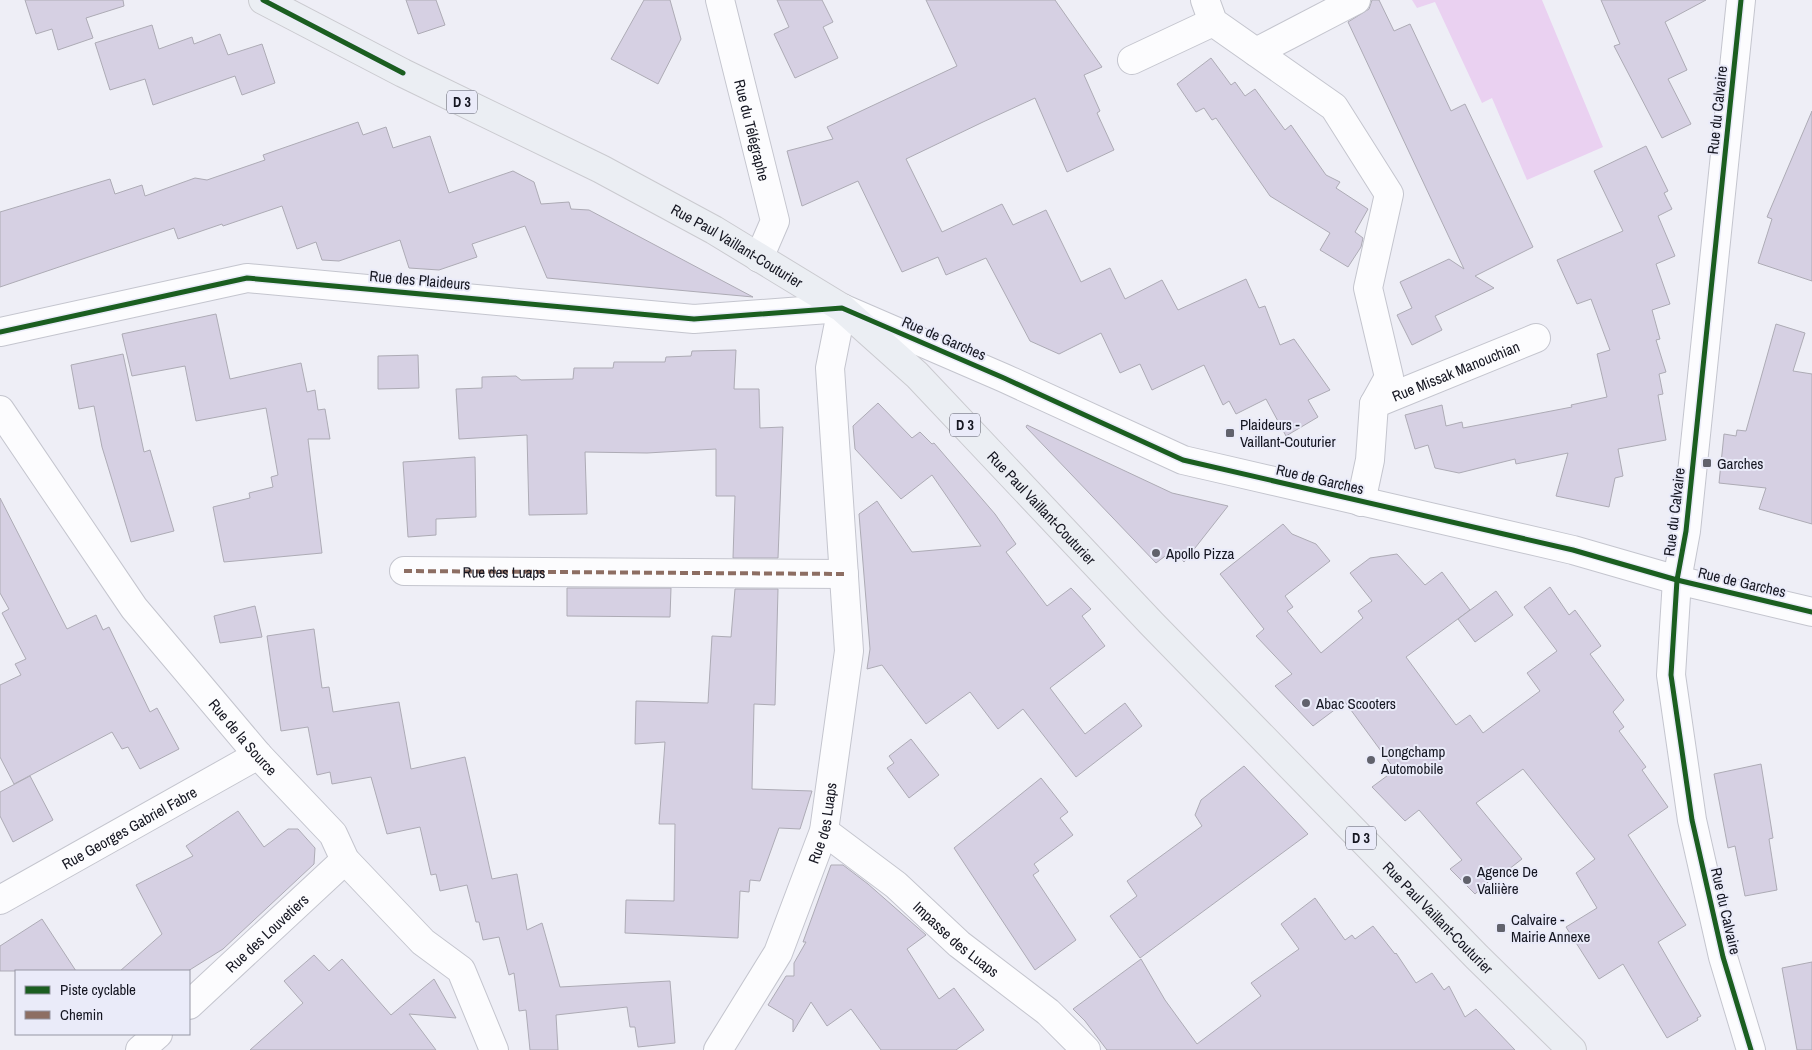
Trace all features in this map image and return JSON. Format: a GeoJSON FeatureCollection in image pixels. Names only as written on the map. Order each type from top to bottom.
{"type":"FeatureCollection","features":[{"type":"Feature","properties":{"kind":"main road","name":"Rue Paul Vaillant-Couturier"},"geometry":{"type":"LineString","coordinates":[[263,0],[403,73],[601,169],[714,230],[842,308],[917,375],[1152,624],[1477,957],[1572,1050]]}},
{"type":"Feature","properties":{"kind":"street","name":"Rue du Télégraphe"},"geometry":{"type":"LineString","coordinates":[[720,0],[775,221],[759,258]]}},
{"type":"Feature","properties":{"kind":"street"},"geometry":{"type":"LineString","coordinates":[[1256,52],[1356,0]]}},
{"type":"Feature","properties":{"kind":"street","name":"Rue du Calvaire"},"geometry":{"type":"LineString","coordinates":[[1741,0],[1687,521],[1677,580],[1671,675],[1689,799],[1724,957],[1751,1050]]}},
{"type":"Feature","properties":{"kind":"street","name":"Rue Missak Manouchian"},"geometry":{"type":"LineString","coordinates":[[1132,60],[1209,11],[1256,52],[1334,107],[1389,194],[1368,288],[1388,377],[1374,404],[1370,460],[1361,502]]}},
{"type":"Feature","properties":{"kind":"street","name":"Rue des Plaideurs"},"geometry":{"type":"LineString","coordinates":[[0,332],[247,278],[694,319],[842,308]]}},
{"type":"Feature","properties":{"kind":"street","name":"Rue de Garches"},"geometry":{"type":"LineString","coordinates":[[842,308],[1004,378],[1183,460],[1573,550],[1677,580],[1812,612]]}},
{"type":"Feature","properties":{"kind":"street","name":"Rue des Luaps"},"geometry":{"type":"LineString","coordinates":[[718,1050],[778,953],[824,831],[849,651],[830,368],[842,308]]}},
{"type":"Feature","properties":{"kind":"street","name":"Rue Missak Manouchian"},"geometry":{"type":"LineString","coordinates":[[1374,404],[1536,338]]}},
{"type":"Feature","properties":{"kind":"street","name":"Rue de la Source"},"geometry":{"type":"LineString","coordinates":[[0,410],[134,608],[258,755],[333,834],[345,860],[423,942],[461,970],[494,1050]]}},
{"type":"Feature","properties":{"kind":"street","name":"Rue des Luaps"},"geometry":{"type":"LineString","coordinates":[[404,571],[844,574]]}},
{"type":"Feature","properties":{"kind":"street","name":"Rue Georges Gabriel Fabre"},"geometry":{"type":"LineString","coordinates":[[0,900],[258,755]]}},
{"type":"Feature","properties":{"kind":"street","name":"Impasse des Luaps"},"geometry":{"type":"LineString","coordinates":[[824,831],[896,885],[959,944],[1048,1012],[1086,1050]]}},
{"type":"Feature","properties":{"kind":"street","name":"Rue des Louvetiers"},"geometry":{"type":"LineString","coordinates":[[190,1004],[345,860]]}},
{"type":"Feature","properties":{"kind":"street"},"geometry":{"type":"LineString","coordinates":[[140,1050],[157,1035]]}},
{"type":"Feature","properties":{"kind":"shaded area"},"geometry":{"type":"Polygon","coordinates":[[[1412,0],[1542,0],[1603,147],[1527,180],[1492,98],[1482,103],[1435,2],[1417,8],[1412,0]]]}},
{"type":"Feature","properties":{"kind":"building"},"geometry":{"type":"Polygon","coordinates":[[[25,0],[123,0],[124,6],[86,18],[93,38],[58,50],[52,29],[36,34],[25,0]]]}},
{"type":"Feature","properties":{"kind":"building"},"geometry":{"type":"Polygon","coordinates":[[[406,0],[436,0],[445,25],[418,34],[406,0]]]}},
{"type":"Feature","properties":{"kind":"building"},"geometry":{"type":"Polygon","coordinates":[[[644,0],[670,0],[681,39],[658,84],[611,59],[644,0]]]}},
{"type":"Feature","properties":{"kind":"building"},"geometry":{"type":"Polygon","coordinates":[[[777,0],[822,0],[833,22],[823,27],[838,58],[795,78],[774,34],[789,27],[777,0]]]}},
{"type":"Feature","properties":{"kind":"building"},"geometry":{"type":"Polygon","coordinates":[[[926,0],[1055,0],[1102,67],[1084,75],[1100,111],[1097,113],[1114,150],[1067,172],[1035,98],[983,122],[906,159],[942,232],[1002,204],[1013,225],[1046,210],[1081,282],[1110,268],[1125,299],[1162,280],[1178,310],[1246,279],[1259,308],[1265,306],[1280,345],[1294,339],[1330,390],[1308,400],[1318,417],[1286,436],[1266,399],[1236,414],[1229,401],[1223,405],[1204,365],[1152,390],[1140,364],[1120,373],[1101,333],[1059,354],[1030,341],[986,258],[946,275],[938,257],[902,272],[858,181],[802,206],[787,151],[833,139],[827,127],[957,66],[926,0]]]}},
{"type":"Feature","properties":{"kind":"building"},"geometry":{"type":"Polygon","coordinates":[[[1372,0],[1379,0],[1394,31],[1410,24],[1451,111],[1465,104],[1533,247],[1475,276],[1494,288],[1435,316],[1442,330],[1412,345],[1397,315],[1412,308],[1400,282],[1449,259],[1464,269],[1348,22],[1369,9],[1372,0]]]}},
{"type":"Feature","properties":{"kind":"building"},"geometry":{"type":"Polygon","coordinates":[[[1601,0],[1706,0],[1665,22],[1687,70],[1668,79],[1691,124],[1662,138],[1614,46],[1620,44],[1601,0]]]}},
{"type":"Feature","properties":{"kind":"building"},"geometry":{"type":"Polygon","coordinates":[[[152,25],[159,49],[192,37],[194,44],[220,34],[228,55],[262,44],[275,83],[242,95],[235,76],[153,105],[145,79],[110,90],[95,43],[152,25]]]}},
{"type":"Feature","properties":{"kind":"building"},"geometry":{"type":"Polygon","coordinates":[[[1211,58],[1231,85],[1235,82],[1245,96],[1255,89],[1285,130],[1291,125],[1326,175],[1340,182],[1336,188],[1368,209],[1355,232],[1363,238],[1361,247],[1348,267],[1320,250],[1330,233],[1270,196],[1216,118],[1212,120],[1204,108],[1196,112],[1177,84],[1211,58]]]}},
{"type":"Feature","properties":{"kind":"building"},"geometry":{"type":"Polygon","coordinates":[[[1812,111],[1812,281],[1758,263],[1772,219],[1767,217],[1812,111]]]}},
{"type":"Feature","properties":{"kind":"building"},"geometry":{"type":"Polygon","coordinates":[[[358,122],[363,135],[386,127],[393,148],[430,136],[449,193],[513,171],[534,182],[541,204],[569,202],[571,209],[589,210],[753,297],[547,278],[525,226],[472,244],[477,257],[439,270],[409,268],[400,240],[339,261],[322,260],[316,242],[297,249],[282,206],[178,239],[174,228],[0,287],[0,212],[110,179],[115,194],[142,185],[145,196],[195,178],[207,180],[265,160],[263,155],[358,122]]]}},
{"type":"Feature","properties":{"kind":"building"},"geometry":{"type":"Polygon","coordinates":[[[1646,146],[1668,191],[1664,193],[1672,209],[1658,216],[1675,256],[1656,264],[1670,304],[1652,310],[1660,339],[1656,340],[1666,372],[1659,374],[1663,394],[1658,395],[1666,440],[1618,449],[1623,476],[1615,478],[1609,507],[1556,496],[1568,453],[1516,464],[1515,459],[1459,473],[1435,468],[1428,445],[1415,449],[1405,415],[1442,405],[1446,426],[1462,422],[1463,428],[1572,407],[1571,405],[1607,397],[1597,354],[1610,350],[1591,299],[1577,304],[1557,260],[1623,231],[1594,171],[1646,146]]]}},
{"type":"Feature","properties":{"kind":"building"},"geometry":{"type":"Polygon","coordinates":[[[216,314],[230,379],[301,363],[307,392],[315,390],[318,410],[325,409],[330,439],[308,439],[322,553],[224,562],[213,507],[250,498],[249,493],[273,487],[271,477],[278,475],[266,408],[196,421],[185,366],[132,376],[122,334],[216,314]]]}},
{"type":"Feature","properties":{"kind":"building"},"geometry":{"type":"Polygon","coordinates":[[[1776,324],[1805,333],[1793,371],[1812,374],[1812,524],[1759,509],[1766,488],[1719,483],[1724,434],[1736,436],[1737,430],[1746,431],[1776,324]]]}},
{"type":"Feature","properties":{"kind":"building"},"geometry":{"type":"Polygon","coordinates":[[[736,350],[734,389],[759,389],[760,428],[783,427],[778,558],[733,558],[735,496],[716,496],[716,449],[647,453],[585,452],[587,514],[529,515],[527,435],[459,439],[456,389],[482,388],[482,377],[516,376],[521,380],[573,379],[574,368],[613,368],[614,362],[665,362],[666,357],[691,356],[692,351],[736,350]]]}},
{"type":"Feature","properties":{"kind":"building"},"geometry":{"type":"Polygon","coordinates":[[[123,354],[144,452],[150,450],[174,531],[131,542],[102,447],[94,406],[79,409],[71,365],[123,354]]]}},
{"type":"Feature","properties":{"kind":"building"},"geometry":{"type":"Polygon","coordinates":[[[418,355],[419,388],[378,389],[378,356],[418,355]]]}},
{"type":"Feature","properties":{"kind":"building"},"geometry":{"type":"Polygon","coordinates":[[[878,403],[912,438],[920,432],[932,444],[934,443],[995,514],[1016,544],[1006,552],[1047,606],[1071,588],[1091,609],[1082,616],[1105,646],[1050,688],[1085,734],[1125,703],[1142,726],[1076,777],[1023,709],[998,729],[970,692],[926,724],[882,665],[867,669],[870,649],[859,514],[877,501],[912,552],[981,546],[932,475],[901,499],[855,449],[853,426],[878,403]]]}},
{"type":"Feature","properties":{"kind":"building"},"geometry":{"type":"Polygon","coordinates":[[[1027,425],[1172,493],[1228,506],[1184,562],[1173,550],[1156,563],[1026,427],[1027,425]]]}},
{"type":"Feature","properties":{"kind":"building"},"geometry":{"type":"Polygon","coordinates":[[[475,457],[476,517],[436,519],[436,535],[408,537],[403,462],[475,457]]]}},
{"type":"Feature","properties":{"kind":"building"},"geometry":{"type":"Polygon","coordinates":[[[0,498],[67,629],[96,615],[103,630],[109,627],[150,712],[157,708],[179,749],[140,769],[128,747],[122,749],[112,732],[14,784],[0,757],[0,685],[21,675],[15,664],[26,659],[2,613],[9,609],[0,593],[0,498]]]}},
{"type":"Feature","properties":{"kind":"building"},"geometry":{"type":"Polygon","coordinates":[[[1283,524],[1292,534],[1316,544],[1330,561],[1285,596],[1293,607],[1287,611],[1321,653],[1363,618],[1358,611],[1372,601],[1350,573],[1370,558],[1397,554],[1425,585],[1442,572],[1470,610],[1406,657],[1456,725],[1470,715],[1483,733],[1540,691],[1527,673],[1557,651],[1524,607],[1550,587],[1569,615],[1575,610],[1601,646],[1590,654],[1624,700],[1613,712],[1624,727],[1619,731],[1646,767],[1642,770],[1668,807],[1628,835],[1686,925],[1658,942],[1701,1016],[1697,1018],[1698,1020],[1667,1038],[1623,964],[1599,979],[1566,927],[1597,908],[1576,873],[1595,859],[1523,769],[1476,803],[1522,859],[1500,876],[1498,873],[1475,894],[1450,869],[1462,860],[1419,810],[1405,821],[1372,787],[1395,770],[1345,702],[1313,726],[1275,686],[1292,674],[1256,636],[1264,629],[1220,574],[1283,524]]]}},
{"type":"Feature","properties":{"kind":"building"},"geometry":{"type":"Polygon","coordinates":[[[567,588],[671,588],[670,617],[567,616],[567,588]]]}},
{"type":"Feature","properties":{"kind":"building"},"geometry":{"type":"Polygon","coordinates":[[[735,589],[778,589],[775,705],[754,704],[752,789],[812,791],[800,829],[779,828],[760,881],[750,880],[749,892],[740,891],[738,938],[625,933],[626,900],[674,901],[675,824],[659,824],[665,742],[635,744],[636,701],[708,703],[712,636],[731,637],[735,589]]]}},
{"type":"Feature","properties":{"kind":"building"},"geometry":{"type":"Polygon","coordinates":[[[1496,591],[1513,615],[1475,642],[1458,619],[1496,591]]]}},
{"type":"Feature","properties":{"kind":"building"},"geometry":{"type":"Polygon","coordinates":[[[255,606],[262,637],[220,643],[214,616],[255,606]]]}},
{"type":"Feature","properties":{"kind":"building"},"geometry":{"type":"Polygon","coordinates":[[[314,629],[322,688],[329,687],[333,712],[399,702],[411,769],[465,757],[492,879],[517,874],[527,930],[542,923],[560,987],[670,981],[675,1043],[638,1047],[635,1027],[630,1027],[627,1007],[556,1015],[558,1050],[530,1050],[526,1010],[519,1011],[514,973],[509,975],[499,937],[483,940],[479,922],[476,922],[467,885],[440,891],[436,874],[431,875],[420,827],[387,834],[371,777],[332,784],[330,772],[317,775],[308,727],[281,731],[267,636],[314,629]]]}},
{"type":"Feature","properties":{"kind":"building"},"geometry":{"type":"Polygon","coordinates":[[[911,739],[939,775],[909,798],[887,768],[894,763],[889,756],[911,739]]]}},
{"type":"Feature","properties":{"kind":"building"},"geometry":{"type":"Polygon","coordinates":[[[1761,764],[1773,838],[1769,839],[1777,890],[1745,896],[1735,846],[1728,848],[1714,774],[1761,764]]]}},
{"type":"Feature","properties":{"kind":"building"},"geometry":{"type":"Polygon","coordinates":[[[1244,766],[1308,834],[1140,958],[1110,916],[1137,896],[1127,881],[1202,826],[1195,815],[1201,800],[1244,766]]]}},
{"type":"Feature","properties":{"kind":"building"},"geometry":{"type":"Polygon","coordinates":[[[30,776],[53,820],[13,842],[0,816],[0,792],[30,776]]]}},
{"type":"Feature","properties":{"kind":"building"},"geometry":{"type":"Polygon","coordinates":[[[1041,778],[1068,812],[1060,818],[1073,835],[1034,864],[1039,871],[1033,875],[1076,940],[1035,970],[954,848],[1041,778]]]}},
{"type":"Feature","properties":{"kind":"building"},"geometry":{"type":"Polygon","coordinates":[[[238,811],[264,847],[288,829],[298,829],[315,848],[314,864],[223,949],[190,970],[121,970],[162,934],[136,885],[193,856],[186,846],[238,811]]]}},
{"type":"Feature","properties":{"kind":"building"},"geometry":{"type":"Polygon","coordinates":[[[831,865],[843,865],[868,884],[926,935],[907,949],[939,999],[954,988],[984,1030],[956,1050],[881,1050],[851,1009],[827,1026],[811,1002],[793,1032],[793,1020],[768,1005],[786,976],[794,976],[794,963],[806,942],[803,942],[831,865]]]}},
{"type":"Feature","properties":{"kind":"building"},"geometry":{"type":"Polygon","coordinates":[[[1315,898],[1345,940],[1352,935],[1355,939],[1373,926],[1396,953],[1416,983],[1432,973],[1444,990],[1449,986],[1465,1017],[1476,1009],[1515,1050],[1107,1050],[1085,1021],[1073,1009],[1141,959],[1165,1000],[1197,1044],[1261,996],[1251,983],[1299,949],[1281,924],[1315,898]]]}},
{"type":"Feature","properties":{"kind":"building"},"geometry":{"type":"Polygon","coordinates":[[[42,919],[75,970],[0,971],[0,946],[42,919]]]}},
{"type":"Feature","properties":{"kind":"building"},"geometry":{"type":"Polygon","coordinates":[[[314,955],[329,971],[342,959],[391,1015],[434,979],[456,1018],[409,1014],[436,1050],[250,1050],[303,1003],[284,981],[314,955]]]}},
{"type":"Feature","properties":{"kind":"building"},"geometry":{"type":"Polygon","coordinates":[[[1812,962],[1812,1050],[1797,1050],[1782,968],[1812,962]]]}},
{"type":"Feature","properties":{"kind":"marked path"},"geometry":{"type":"LineString","coordinates":[[404,571],[844,574]]}},
{"type":"Feature","properties":{"kind":"cycle path"},"geometry":{"type":"LineString","coordinates":[[263,0],[403,73]]}},
{"type":"Feature","properties":{"kind":"cycle path"},"geometry":{"type":"LineString","coordinates":[[1741,0],[1686,531],[1677,580],[1671,675],[1692,820],[1723,957],[1751,1050]]}},
{"type":"Feature","properties":{"kind":"cycle path"},"geometry":{"type":"LineString","coordinates":[[0,332],[247,278],[694,319],[842,308],[1004,378],[1183,460],[1573,550],[1677,580],[1812,612]]}},
{"type":"Feature","properties":{"kind":"place","name":"Plaideurs - Vaillant-Couturier"},"geometry":{"type":"Point","coordinates":[1230,433]}},
{"type":"Feature","properties":{"kind":"place","name":"Garches"},"geometry":{"type":"Point","coordinates":[1707,463]}},
{"type":"Feature","properties":{"kind":"place","name":"Apollo Pizza"},"geometry":{"type":"Point","coordinates":[1156,553]}},
{"type":"Feature","properties":{"kind":"place","name":"Abac Scooters"},"geometry":{"type":"Point","coordinates":[1306,703]}},
{"type":"Feature","properties":{"kind":"place","name":"Longchamp Automobile"},"geometry":{"type":"Point","coordinates":[1371,760]}},
{"type":"Feature","properties":{"kind":"place","name":"Agence De Valiière"},"geometry":{"type":"Point","coordinates":[1467,880]}},
{"type":"Feature","properties":{"kind":"place","name":"Calvaire - Mairie Annexe"},"geometry":{"type":"Point","coordinates":[1501,928]}}]}
